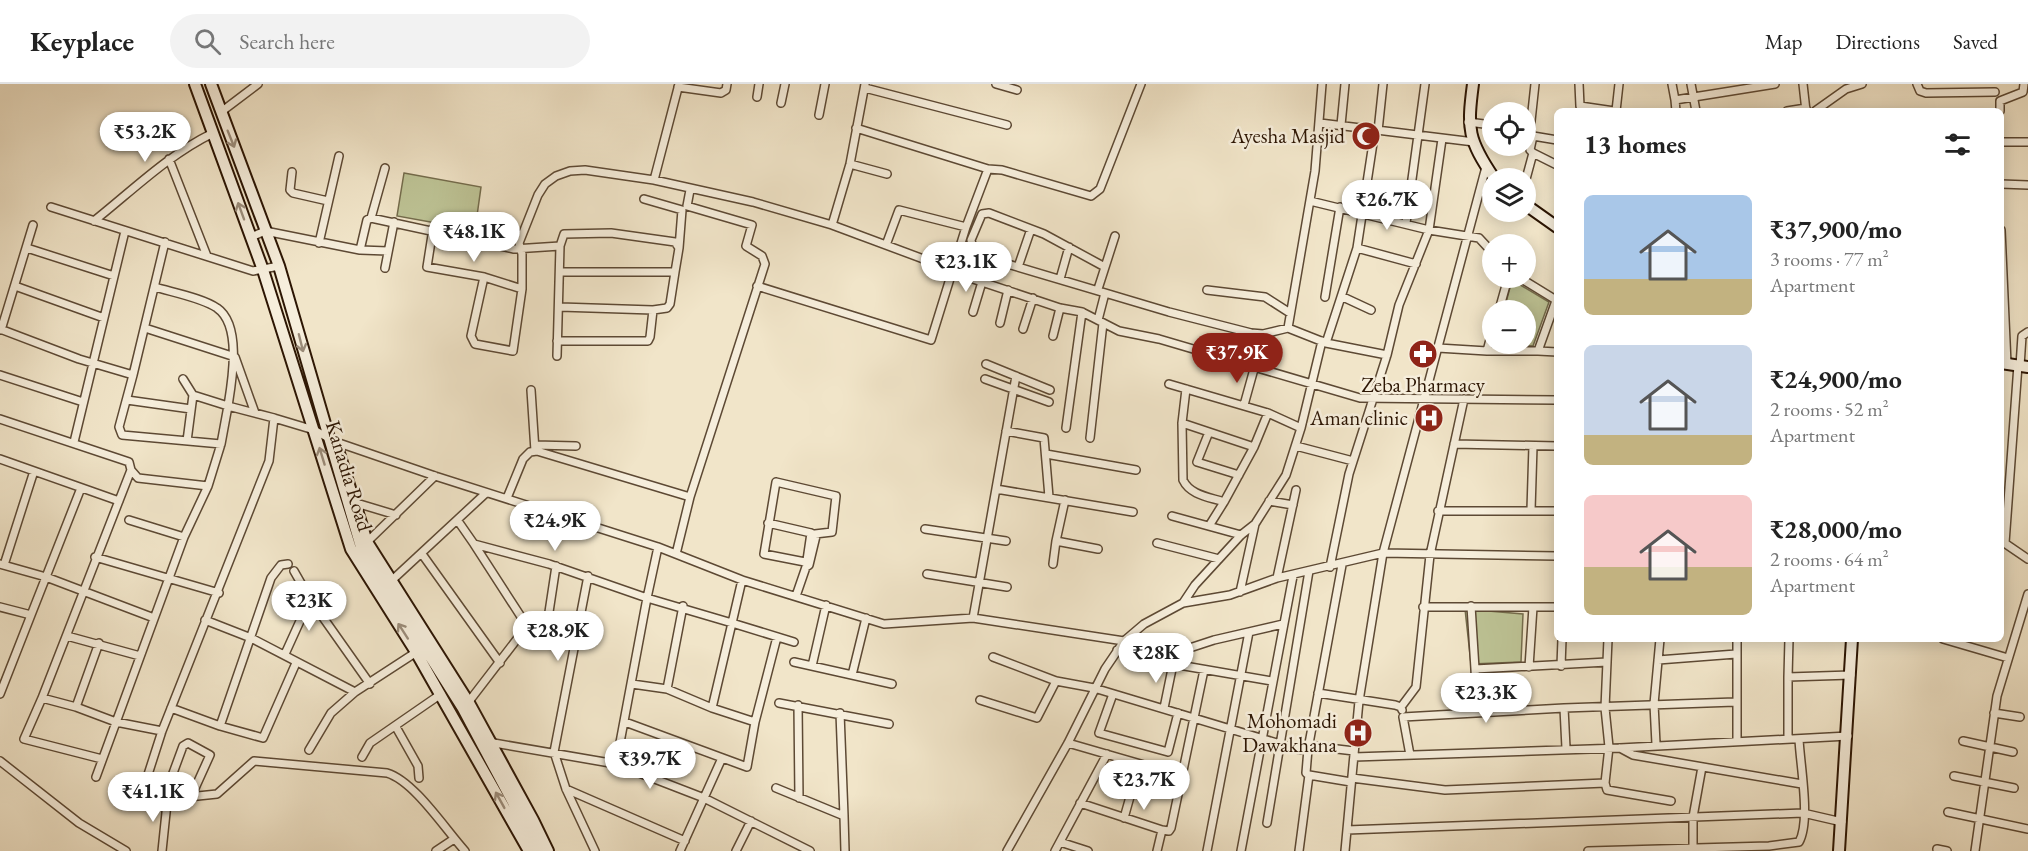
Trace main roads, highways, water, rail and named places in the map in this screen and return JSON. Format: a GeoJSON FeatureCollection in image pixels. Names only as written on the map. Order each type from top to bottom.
{"type":"FeatureCollection","features":[{"type":"Feature","properties":{"kind":"main road","name":"Kanadia Road"},"geometry":{"type":"LineString","coordinates":[[195,84],[281,324],[314,410],[331,439],[364,545],[388,584],[441,694],[540,849]]}},
{"type":"Feature","properties":{"kind":"main road","name":"Kanadia Road"},"geometry":{"type":"LineString","coordinates":[[211,84],[249,182],[296,320],[314,410],[314,430],[351,549],[421,650],[445,672],[518,801],[540,849]]}},
{"type":"Feature","properties":{"kind":"main road"},"geometry":{"type":"LineString","coordinates":[[1473,84],[1468,122],[1473,142],[1487,168]]}},
{"type":"Feature","properties":{"kind":"main road"},"geometry":{"type":"LineString","coordinates":[[1536,212],[1554,225]]}},
{"type":"Feature","properties":{"kind":"main road"},"geometry":{"type":"LineString","coordinates":[[281,324],[296,320]]}},
{"type":"Feature","properties":{"kind":"main road"},"geometry":{"type":"LineString","coordinates":[[388,584],[445,672]]}},
{"type":"Feature","properties":{"kind":"main road"},"geometry":{"type":"LineString","coordinates":[[1839,851],[1848,736],[1852,642]]}},
{"type":"Feature","properties":{"kind":"place","name":"Ayesha Masjid"},"geometry":{"type":"Point","coordinates":[1366,136]}},
{"type":"Feature","properties":{"kind":"place","name":"Zeba Pharmacy"},"geometry":{"type":"Point","coordinates":[1423,354]}},
{"type":"Feature","properties":{"kind":"place","name":"Aman clinic"},"geometry":{"type":"Point","coordinates":[1429,418]}},
{"type":"Feature","properties":{"kind":"place","name":"Mohomadi Dawakhana"},"geometry":{"type":"Point","coordinates":[1358,733]}}]}
